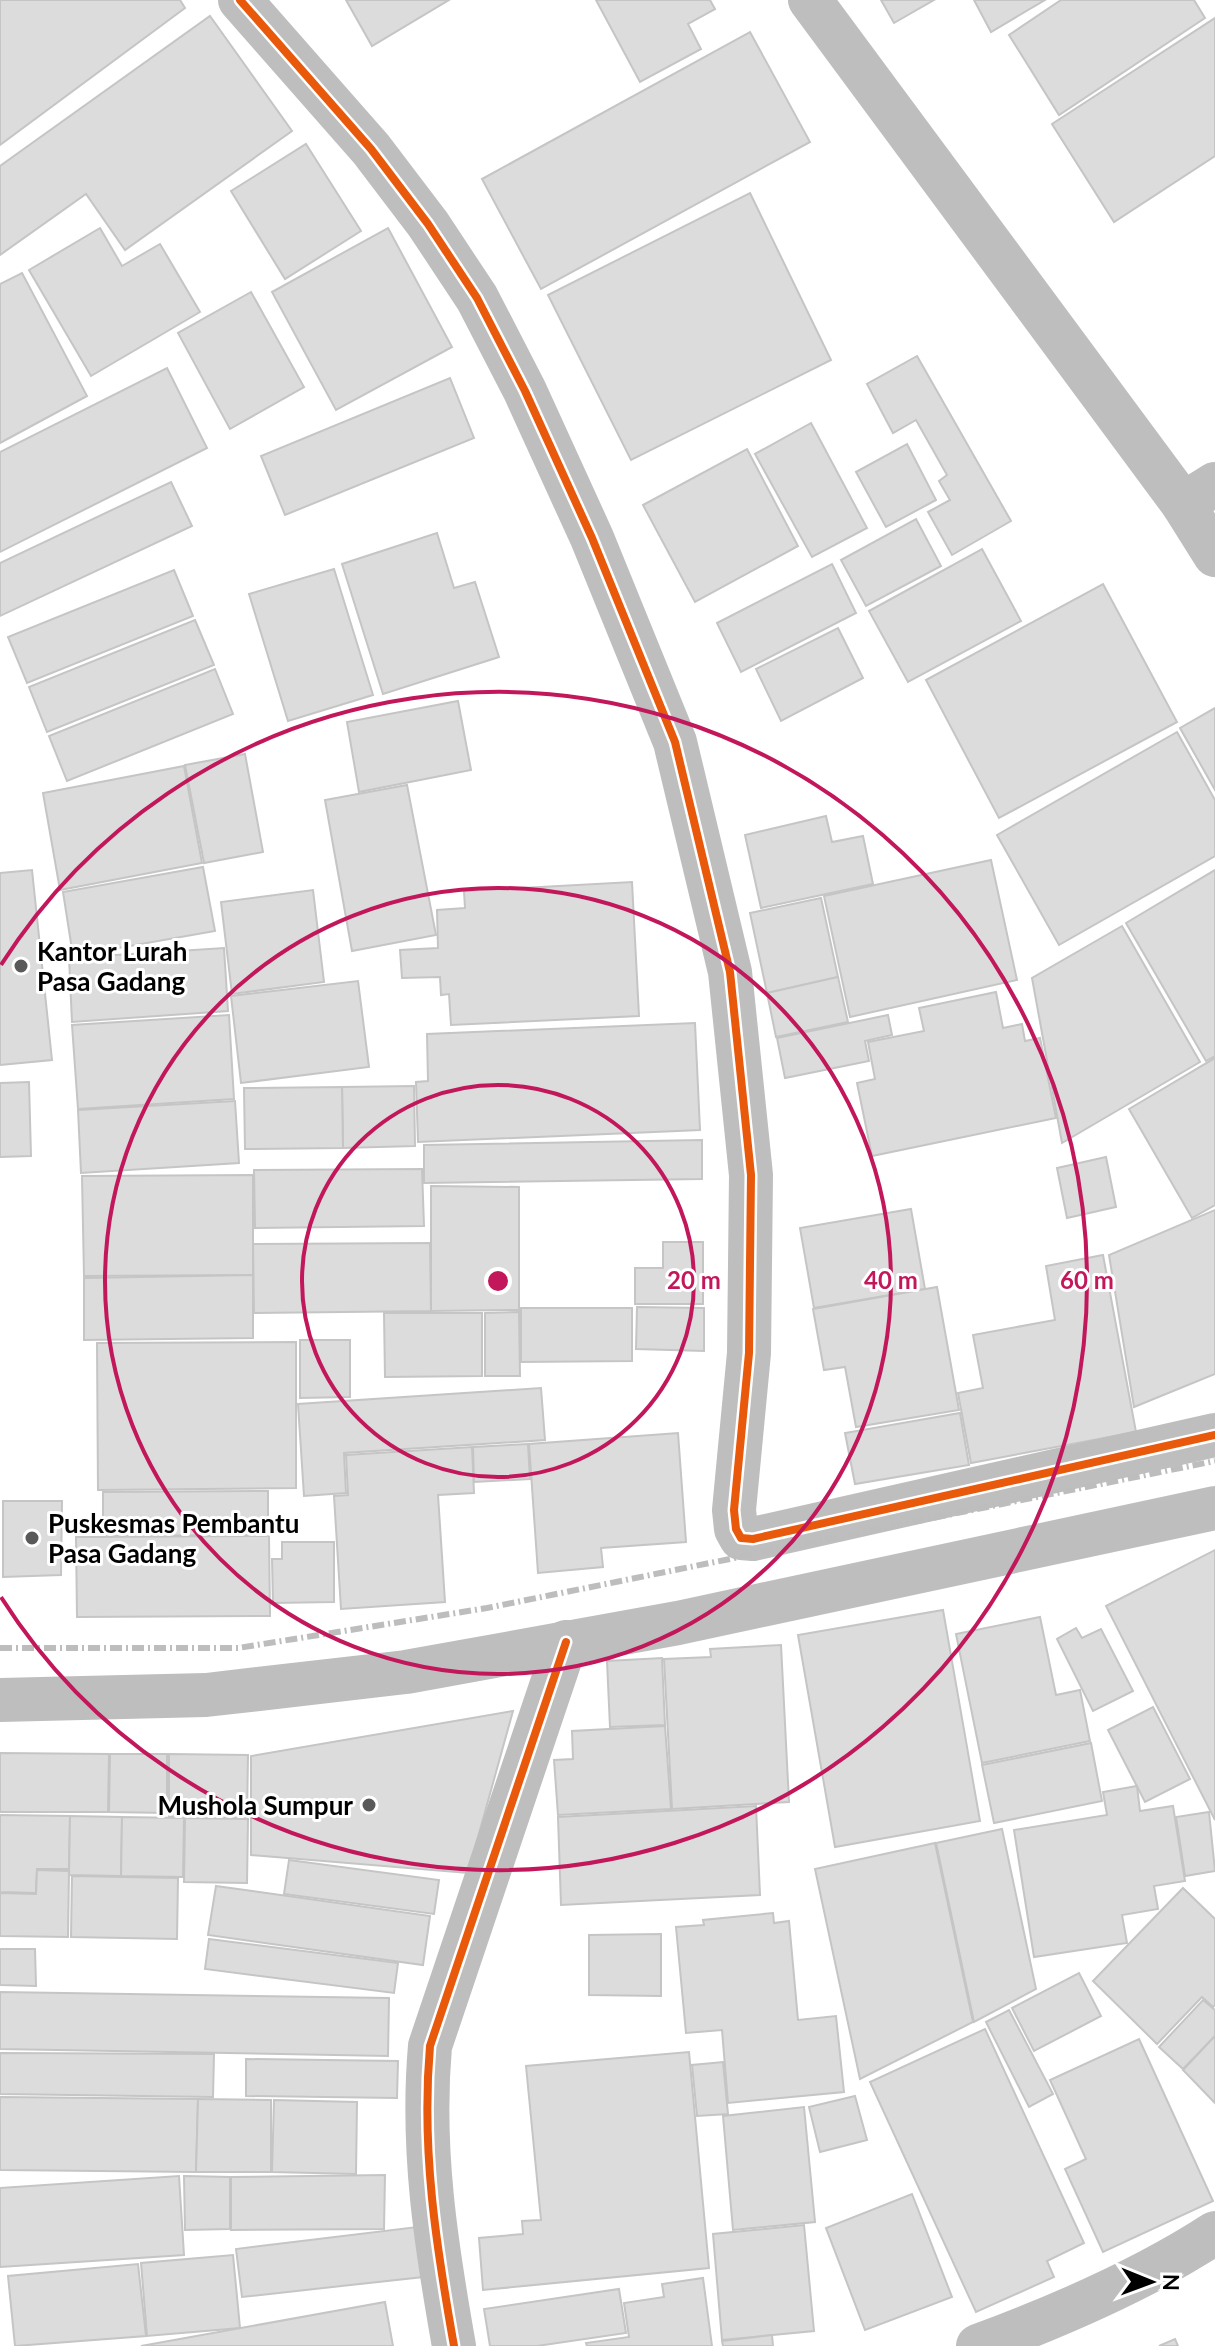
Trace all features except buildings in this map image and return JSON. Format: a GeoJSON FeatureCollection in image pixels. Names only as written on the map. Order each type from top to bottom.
{"type":"FeatureCollection","features":[{"type":"Feature","properties":{"kind":"street"},"geometry":{"type":"LineString","coordinates":[[240,0],[371,149],[428,224],[477,298],[525,391],[592,538],[675,742],[730,972],[751,1175],[749,1353],[734,1510],[736,1529],[741,1538],[753,1539],[1215,1435]]}},
{"type":"Feature","properties":{"kind":"street"},"geometry":{"type":"LineString","coordinates":[[810,0],[1199,494],[1215,555]]}},
{"type":"Feature","properties":{"kind":"street"},"geometry":{"type":"LineString","coordinates":[[0,1700],[115,1700],[278,1688],[406,1672],[678,1623],[1215,1508]]}},
{"type":"Feature","properties":{"kind":"street"},"geometry":{"type":"LineString","coordinates":[[454,2346],[432,2202],[424,2108],[430,2046],[566,1642]]}},
{"type":"Feature","properties":{"kind":"street"},"geometry":{"type":"LineString","coordinates":[[978,2346],[1036,2324],[1168,2261],[1215,2233]]}},
{"type":"Feature","properties":{"kind":"railway"},"geometry":{"type":"LineString","coordinates":[[0,1648],[238,1648],[487,1608],[1215,1461]]}},
{"type":"Feature","properties":{"kind":"cycle path"},"geometry":{"type":"LineString","coordinates":[[240,0],[371,149],[428,224],[477,298],[525,391],[592,538],[675,742],[730,972],[751,1175],[749,1353],[734,1510],[736,1529],[741,1538],[753,1539],[1215,1435]]}},
{"type":"Feature","properties":{"kind":"cycle path"},"geometry":{"type":"LineString","coordinates":[[454,2346],[436,2234],[429,2160],[430,2046],[566,1642]]}},
{"type":"Feature","properties":{"kind":"place","name":"Kantor Lurah Pasa Gadang"},"geometry":{"type":"Point","coordinates":[21,966]}},
{"type":"Feature","properties":{"kind":"place","name":"Puskesmas Pembantu Pasa Gadang"},"geometry":{"type":"Point","coordinates":[32,1538]}},
{"type":"Feature","properties":{"kind":"place","name":"Mushola Sumpur"},"geometry":{"type":"Point","coordinates":[369,1805]}}]}
